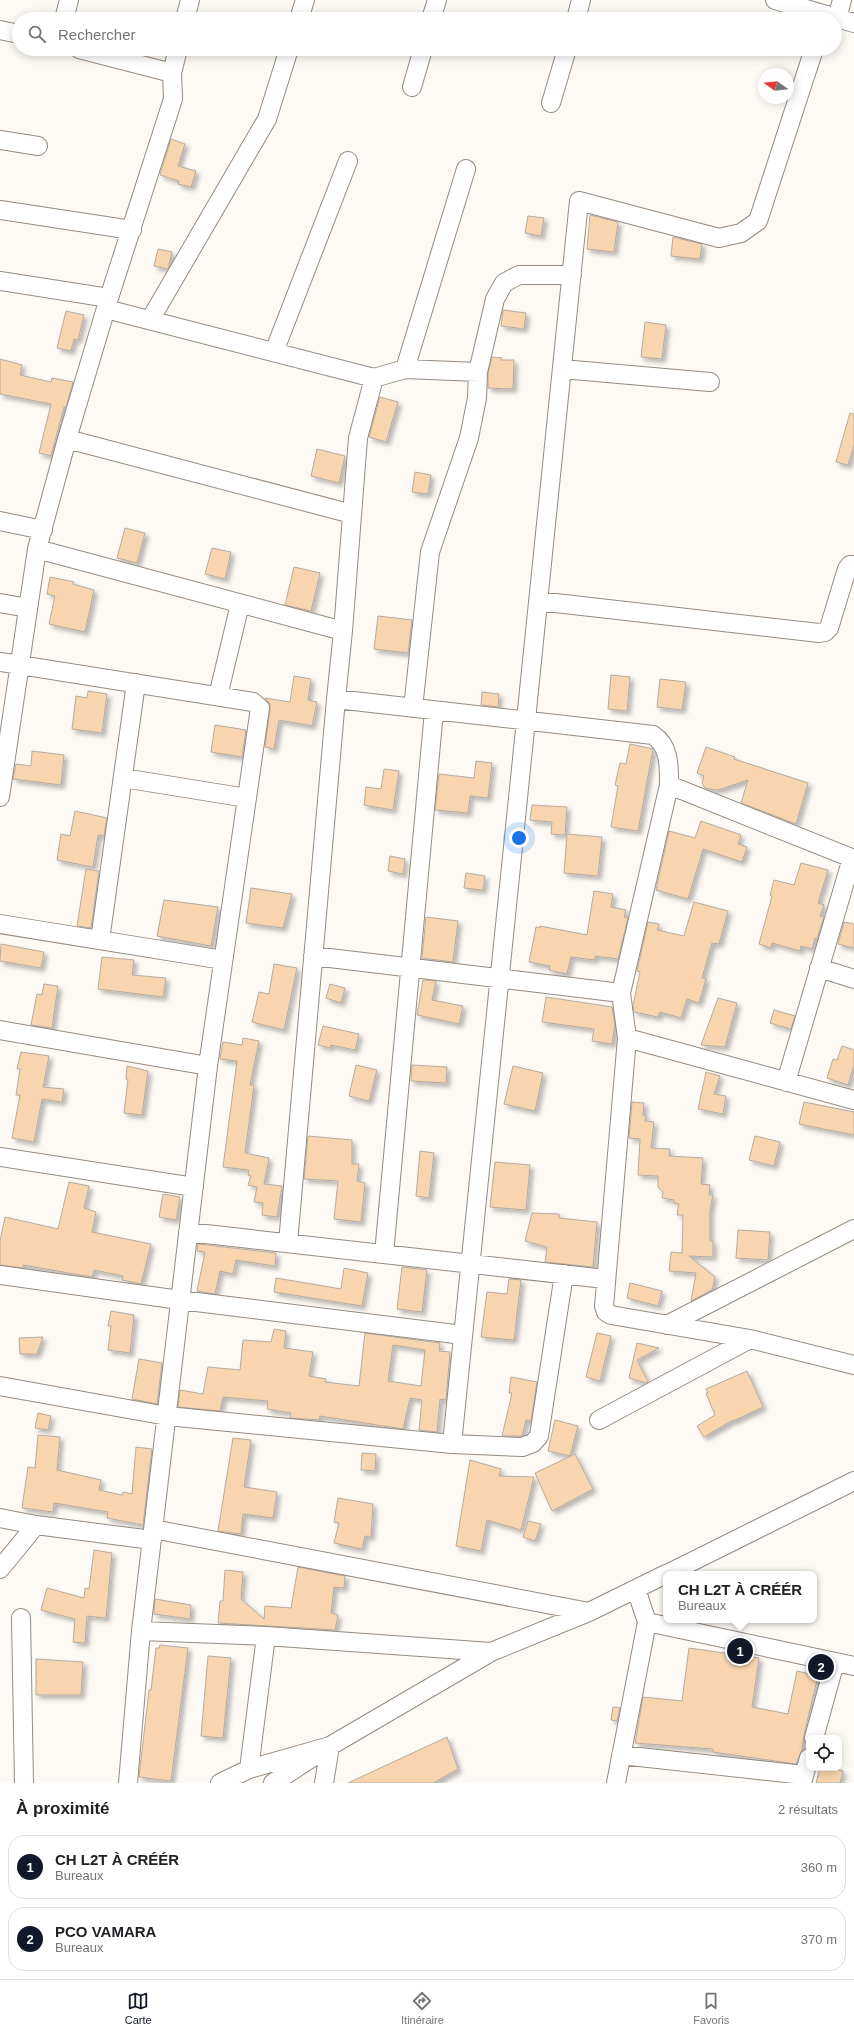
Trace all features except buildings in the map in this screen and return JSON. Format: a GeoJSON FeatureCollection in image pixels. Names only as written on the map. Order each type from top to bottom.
{"type":"FeatureCollection","features":[{"type":"Feature","properties":{"kind":"street"},"geometry":{"type":"LineString","coordinates":[[66,12],[69,0]]}},
{"type":"Feature","properties":{"kind":"street"},"geometry":{"type":"LineString","coordinates":[[187,12],[190,0]]}},
{"type":"Feature","properties":{"kind":"street"},"geometry":{"type":"LineString","coordinates":[[301,12],[305,0]]}},
{"type":"Feature","properties":{"kind":"street"},"geometry":{"type":"LineString","coordinates":[[433,12],[437,0]]}},
{"type":"Feature","properties":{"kind":"street"},"geometry":{"type":"LineString","coordinates":[[577,12],[578,0]]}},
{"type":"Feature","properties":{"kind":"street"},"geometry":{"type":"LineString","coordinates":[[775,0],[815,12]]}},
{"type":"Feature","properties":{"kind":"street"},"geometry":{"type":"LineString","coordinates":[[837,12],[842,0]]}},
{"type":"Feature","properties":{"kind":"street"},"geometry":{"type":"LineString","coordinates":[[0,30],[12,33]]}},
{"type":"Feature","properties":{"kind":"street"},"geometry":{"type":"LineString","coordinates":[[106,56],[172,73]]}},
{"type":"Feature","properties":{"kind":"street"},"geometry":{"type":"LineString","coordinates":[[0,792],[37,549],[67,439],[173,99],[172,73],[176,56]]}},
{"type":"Feature","properties":{"kind":"street"},"geometry":{"type":"LineString","coordinates":[[150,320],[267,119],[287,56]]}},
{"type":"Feature","properties":{"kind":"street"},"geometry":{"type":"LineString","coordinates":[[412,87],[421,56]]}},
{"type":"Feature","properties":{"kind":"street"},"geometry":{"type":"LineString","coordinates":[[551,103],[565,56]]}},
{"type":"Feature","properties":{"kind":"street"},"geometry":{"type":"LineString","coordinates":[[452,1444],[579,201],[719,238],[741,233],[758,221],[812,56]]}},
{"type":"Feature","properties":{"kind":"street"},"geometry":{"type":"LineString","coordinates":[[0,140],[38,146]]}},
{"type":"Feature","properties":{"kind":"street"},"geometry":{"type":"LineString","coordinates":[[274,352],[348,161]]}},
{"type":"Feature","properties":{"kind":"street"},"geometry":{"type":"LineString","coordinates":[[405,369],[466,169]]}},
{"type":"Feature","properties":{"kind":"street"},"geometry":{"type":"LineString","coordinates":[[0,210],[132,230]]}},
{"type":"Feature","properties":{"kind":"street"},"geometry":{"type":"LineString","coordinates":[[413,708],[430,552],[469,438],[477,398],[478,372],[495,299],[504,283],[519,275],[572,275]]}},
{"type":"Feature","properties":{"kind":"street"},"geometry":{"type":"LineString","coordinates":[[0,281],[108,304],[150,320],[374,378],[405,369],[478,372]]}},
{"type":"Feature","properties":{"kind":"street"},"geometry":{"type":"LineString","coordinates":[[562,369],[710,382]]}},
{"type":"Feature","properties":{"kind":"street"},"geometry":{"type":"LineString","coordinates":[[288,1243],[343,631],[358,438],[374,378]]}},
{"type":"Feature","properties":{"kind":"street"},"geometry":{"type":"LineString","coordinates":[[67,439],[352,514]]}},
{"type":"Feature","properties":{"kind":"street"},"geometry":{"type":"LineString","coordinates":[[0,520],[43,530]]}},
{"type":"Feature","properties":{"kind":"street"},"geometry":{"type":"LineString","coordinates":[[37,549],[343,631]]}},
{"type":"Feature","properties":{"kind":"street"},"geometry":{"type":"LineString","coordinates":[[538,601],[819,633],[825,632],[829,628],[847,569],[850,565],[854,565]]}},
{"type":"Feature","properties":{"kind":"street"},"geometry":{"type":"LineString","coordinates":[[0,603],[28,608]]}},
{"type":"Feature","properties":{"kind":"street"},"geometry":{"type":"LineString","coordinates":[[218,696],[240,604]]}},
{"type":"Feature","properties":{"kind":"street"},"geometry":{"type":"LineString","coordinates":[[0,662],[253,702],[260,708],[222,960],[208,1066],[141,1631],[128,1783]]}},
{"type":"Feature","properties":{"kind":"street"},"geometry":{"type":"LineString","coordinates":[[100,940],[136,683]]}},
{"type":"Feature","properties":{"kind":"street"},"geometry":{"type":"LineString","coordinates":[[336,699],[526,722],[653,735],[663,744],[667,757],[669,786],[621,993],[627,1038],[605,1279],[604,1306],[606,1312],[611,1315],[750,1339],[854,1365]]}},
{"type":"Feature","properties":{"kind":"street"},"geometry":{"type":"LineString","coordinates":[[384,1254],[434,711]]}},
{"type":"Feature","properties":{"kind":"street"},"geometry":{"type":"LineString","coordinates":[[123,778],[247,798]]}},
{"type":"Feature","properties":{"kind":"street"},"geometry":{"type":"LineString","coordinates":[[669,786],[853,858],[786,1082]]}},
{"type":"Feature","properties":{"kind":"street"},"geometry":{"type":"LineString","coordinates":[[0,924],[222,960]]}},
{"type":"Feature","properties":{"kind":"street"},"geometry":{"type":"LineString","coordinates":[[313,956],[621,993]]}},
{"type":"Feature","properties":{"kind":"street"},"geometry":{"type":"LineString","coordinates":[[819,968],[854,979]]}},
{"type":"Feature","properties":{"kind":"street"},"geometry":{"type":"LineString","coordinates":[[0,1030],[208,1066]]}},
{"type":"Feature","properties":{"kind":"street"},"geometry":{"type":"LineString","coordinates":[[627,1038],[854,1100]]}},
{"type":"Feature","properties":{"kind":"street"},"geometry":{"type":"LineString","coordinates":[[0,1157],[194,1186]]}},
{"type":"Feature","properties":{"kind":"street"},"geometry":{"type":"LineString","coordinates":[[667,1325],[854,1229]]}},
{"type":"Feature","properties":{"kind":"street"},"geometry":{"type":"LineString","coordinates":[[188,1232],[605,1279]]}},
{"type":"Feature","properties":{"kind":"street"},"geometry":{"type":"LineString","coordinates":[[0,1386],[167,1416],[452,1444],[522,1447],[533,1443],[539,1436],[564,1274]]}},
{"type":"Feature","properties":{"kind":"street"},"geometry":{"type":"LineString","coordinates":[[0,1275],[180,1300],[463,1335]]}},
{"type":"Feature","properties":{"kind":"street"},"geometry":{"type":"LineString","coordinates":[[599,1420],[750,1339]]}},
{"type":"Feature","properties":{"kind":"street"},"geometry":{"type":"LineString","coordinates":[[672,1571],[854,1481]]}},
{"type":"Feature","properties":{"kind":"street"},"geometry":{"type":"LineString","coordinates":[[0,1518],[36,1525],[153,1534],[589,1612]]}},
{"type":"Feature","properties":{"kind":"street"},"geometry":{"type":"LineString","coordinates":[[0,1569],[36,1525]]}},
{"type":"Feature","properties":{"kind":"street"},"geometry":{"type":"LineString","coordinates":[[273,1783],[330,1746],[491,1652],[589,1612],[663,1576]]}},
{"type":"Feature","properties":{"kind":"street"},"geometry":{"type":"LineString","coordinates":[[616,1783],[647,1622],[636,1589]]}},
{"type":"Feature","properties":{"kind":"street"},"geometry":{"type":"LineString","coordinates":[[21,1618],[24,1783]]}},
{"type":"Feature","properties":{"kind":"street"},"geometry":{"type":"LineString","coordinates":[[647,1622],[854,1666]]}},
{"type":"Feature","properties":{"kind":"street"},"geometry":{"type":"LineString","coordinates":[[141,1631],[266,1636],[491,1652]]}},
{"type":"Feature","properties":{"kind":"street"},"geometry":{"type":"LineString","coordinates":[[249,1769],[266,1636]]}},
{"type":"Feature","properties":{"kind":"street"},"geometry":{"type":"LineString","coordinates":[[815,1735],[835,1662]]}},
{"type":"Feature","properties":{"kind":"street"},"geometry":{"type":"LineString","coordinates":[[220,1783],[249,1769],[330,1746]]}},
{"type":"Feature","properties":{"kind":"street"},"geometry":{"type":"LineString","coordinates":[[324,1783],[330,1746]]}},
{"type":"Feature","properties":{"kind":"street"},"geometry":{"type":"LineString","coordinates":[[622,1754],[803,1779],[806,1768]]}},
{"type":"Feature","properties":{"kind":"place","name":"CH L2T À CRÉÉR"},"geometry":{"type":"Point","coordinates":[740,1651]}},
{"type":"Feature","properties":{"kind":"place","name":"PCO VAMARA"},"geometry":{"type":"Point","coordinates":[821,1667]}}]}
